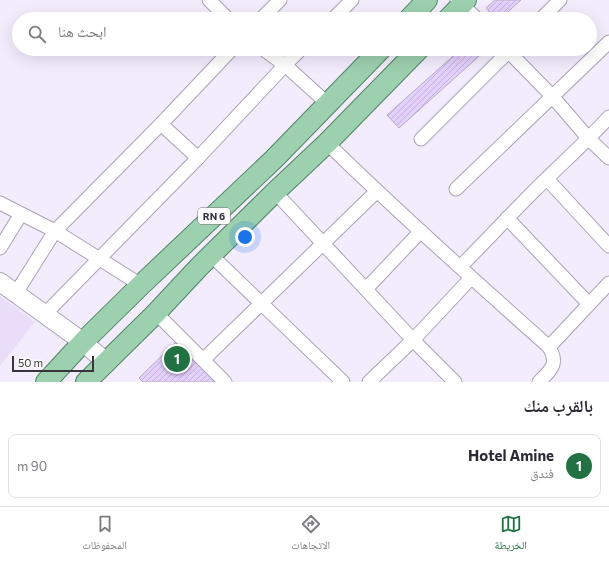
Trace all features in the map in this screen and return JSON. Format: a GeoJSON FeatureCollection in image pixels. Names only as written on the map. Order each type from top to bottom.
{"type":"FeatureCollection","features":[{"type":"Feature","properties":{"kind":"main road"},"geometry":{"type":"LineString","coordinates":[[416,12],[427,0]]}},
{"type":"Feature","properties":{"kind":"main road"},"geometry":{"type":"LineString","coordinates":[[453,12],[462,1]]}},
{"type":"Feature","properties":{"kind":"main road","name":"RN 6"},"geometry":{"type":"LineString","coordinates":[[46,382],[83,342],[141,285],[274,159],[373,56]]}},
{"type":"Feature","properties":{"kind":"main road","name":"RN 6"},"geometry":{"type":"LineString","coordinates":[[86,382],[411,56]]}},
{"type":"Feature","properties":{"kind":"main road"},"geometry":{"type":"LineString","coordinates":[[0,282],[83,342],[106,362]]}},
{"type":"Feature","properties":{"kind":"street"},"geometry":{"type":"LineString","coordinates":[[209,0],[221,12]]}},
{"type":"Feature","properties":{"kind":"street"},"geometry":{"type":"LineString","coordinates":[[268,12],[280,0]]}},
{"type":"Feature","properties":{"kind":"street"},"geometry":{"type":"LineString","coordinates":[[340,12],[352,0]]}},
{"type":"Feature","properties":{"kind":"street"},"geometry":{"type":"LineString","coordinates":[[548,12],[560,0]]}},
{"type":"Feature","properties":{"kind":"street"},"geometry":{"type":"LineString","coordinates":[[462,1],[471,12]]}},
{"type":"Feature","properties":{"kind":"street"},"geometry":{"type":"LineString","coordinates":[[597,53],[609,42]]}},
{"type":"Feature","properties":{"kind":"street"},"geometry":{"type":"LineString","coordinates":[[16,293],[55,231],[162,124],[225,56]]}},
{"type":"Feature","properties":{"kind":"street"},"geometry":{"type":"LineString","coordinates":[[272,56],[328,104]]}},
{"type":"Feature","properties":{"kind":"street"},"geometry":{"type":"LineString","coordinates":[[45,314],[198,158],[294,56]]}},
{"type":"Feature","properties":{"kind":"street"},"geometry":{"type":"LineString","coordinates":[[421,139],[503,56]]}},
{"type":"Feature","properties":{"kind":"street"},"geometry":{"type":"LineString","coordinates":[[515,56],[552,96],[588,139],[609,158]]}},
{"type":"Feature","properties":{"kind":"street"},"geometry":{"type":"LineString","coordinates":[[456,189],[594,56]]}},
{"type":"Feature","properties":{"kind":"street"},"geometry":{"type":"LineString","coordinates":[[460,267],[507,218],[588,139],[609,116]]}},
{"type":"Feature","properties":{"kind":"street"},"geometry":{"type":"LineString","coordinates":[[162,124],[198,158]]}},
{"type":"Feature","properties":{"kind":"street"},"geometry":{"type":"LineString","coordinates":[[327,142],[420,231],[549,347],[553,354],[554,363],[551,370],[539,382]]}},
{"type":"Feature","properties":{"kind":"street"},"geometry":{"type":"LineString","coordinates":[[547,179],[609,246]]}},
{"type":"Feature","properties":{"kind":"street"},"geometry":{"type":"LineString","coordinates":[[203,360],[377,191]]}},
{"type":"Feature","properties":{"kind":"street"},"geometry":{"type":"LineString","coordinates":[[275,192],[413,340],[455,382]]}},
{"type":"Feature","properties":{"kind":"street"},"geometry":{"type":"LineString","coordinates":[[0,202],[55,231],[141,285]]}},
{"type":"Feature","properties":{"kind":"street"},"geometry":{"type":"LineString","coordinates":[[0,248],[21,214]]}},
{"type":"Feature","properties":{"kind":"street"},"geometry":{"type":"LineString","coordinates":[[507,218],[589,304]]}},
{"type":"Feature","properties":{"kind":"street"},"geometry":{"type":"LineString","coordinates":[[366,289],[420,231]]}},
{"type":"Feature","properties":{"kind":"street"},"geometry":{"type":"LineString","coordinates":[[211,255],[343,382]]}},
{"type":"Feature","properties":{"kind":"street"},"geometry":{"type":"LineString","coordinates":[[369,382],[413,340],[471,278]]}},
{"type":"Feature","properties":{"kind":"street"},"geometry":{"type":"LineString","coordinates":[[549,347],[609,283]]}},
{"type":"Feature","properties":{"kind":"street"},"geometry":{"type":"LineString","coordinates":[[156,313],[225,382]]}},
{"type":"Feature","properties":{"kind":"shaded area"},"geometry":{"type":"Polygon","coordinates":[[[0,296],[35,322],[0,366],[0,296]]]}},
{"type":"Feature","properties":{"kind":"building"},"geometry":{"type":"Polygon","coordinates":[[[495,0],[521,0],[508,12],[490,12],[486,8],[495,0]]]}},
{"type":"Feature","properties":{"kind":"building"},"geometry":{"type":"Polygon","coordinates":[[[453,56],[479,56],[399,128],[387,115],[453,56]]]}},
{"type":"Feature","properties":{"kind":"building"},"geometry":{"type":"Polygon","coordinates":[[[177,341],[219,382],[143,382],[139,378],[177,341]]]}},
{"type":"Feature","properties":{"kind":"place","name":"Hotel Amine"},"geometry":{"type":"Point","coordinates":[177,359]}}]}
